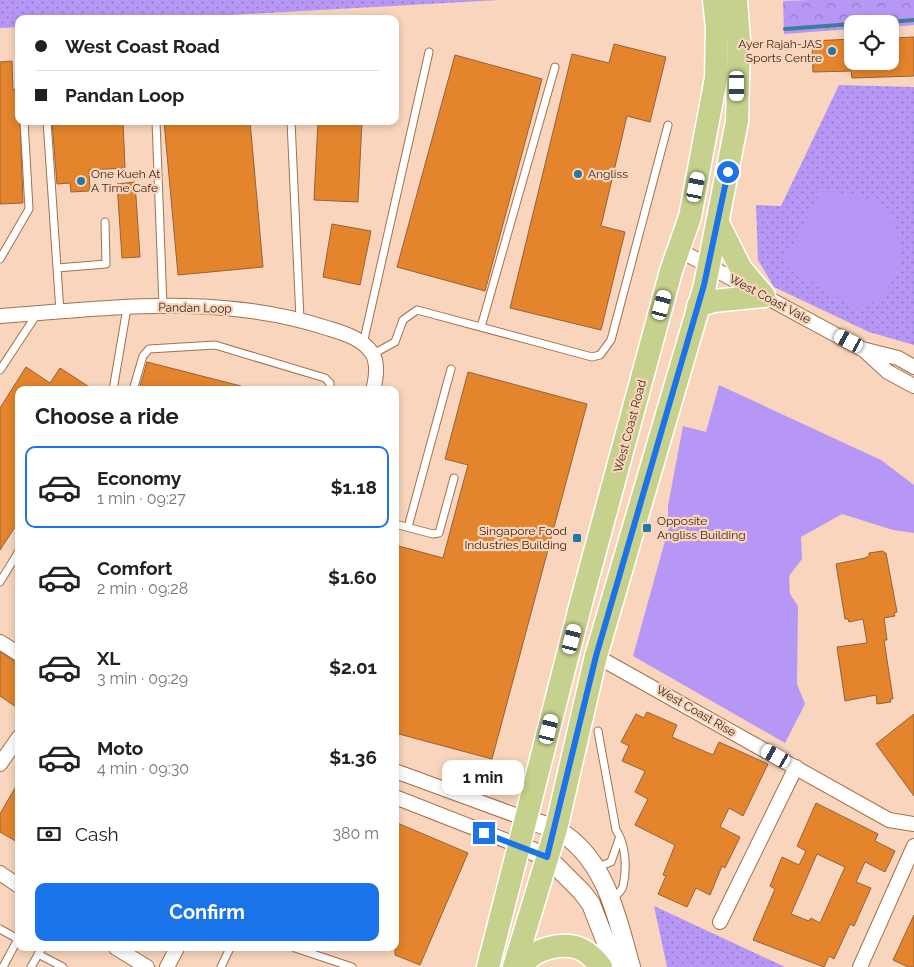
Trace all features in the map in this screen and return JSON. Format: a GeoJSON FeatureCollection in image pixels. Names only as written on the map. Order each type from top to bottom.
{"type":"FeatureCollection","features":[{"type":"Feature","properties":{"kind":"main road","name":"West Coast Road"},"geometry":{"type":"LineString","coordinates":[[488,967],[581,603],[679,250],[690,217],[716,78],[717,28],[714,0]]}},
{"type":"Feature","properties":{"kind":"main road"},"geometry":{"type":"LineString","coordinates":[[514,967],[556,829],[596,656],[709,266],[737,121],[739,40],[736,0]]}},
{"type":"Feature","properties":{"kind":"main road"},"geometry":{"type":"LineString","coordinates":[[718,223],[742,269],[764,296]]}},
{"type":"Feature","properties":{"kind":"main road"},"geometry":{"type":"LineString","coordinates":[[698,306],[713,301],[764,296]]}},
{"type":"Feature","properties":{"kind":"main road"},"geometry":{"type":"LineString","coordinates":[[521,967],[533,955],[544,950],[571,946],[582,950],[602,967]]}},
{"type":"Feature","properties":{"kind":"street","name":"West Coast Vale"},"geometry":{"type":"LineString","coordinates":[[679,250],[862,348],[898,358],[914,367]]}},
{"type":"Feature","properties":{"kind":"street","name":"Pandan Loop"},"geometry":{"type":"LineString","coordinates":[[0,316],[209,305],[262,311],[300,319],[348,335],[368,349]]}},
{"type":"Feature","properties":{"kind":"street","name":"West Coast Vale"},"geometry":{"type":"LineString","coordinates":[[862,348],[888,372],[914,386]]}},
{"type":"Feature","properties":{"kind":"street"},"geometry":{"type":"LineString","coordinates":[[368,349],[376,364],[373,386]]}},
{"type":"Feature","properties":{"kind":"street"},"geometry":{"type":"LineString","coordinates":[[0,642],[15,651]]}},
{"type":"Feature","properties":{"kind":"street","name":"West Coast Rise"},"geometry":{"type":"LineString","coordinates":[[596,656],[889,820],[914,824]]}},
{"type":"Feature","properties":{"kind":"street"},"geometry":{"type":"LineString","coordinates":[[0,764],[15,742]]}},
{"type":"Feature","properties":{"kind":"street"},"geometry":{"type":"LineString","coordinates":[[720,922],[796,767]]}},
{"type":"Feature","properties":{"kind":"street"},"geometry":{"type":"LineString","coordinates":[[399,771],[556,829],[567,836],[593,865],[611,901],[631,967]]}},
{"type":"Feature","properties":{"kind":"street"},"geometry":{"type":"LineString","coordinates":[[399,799],[547,857],[582,892],[591,904],[612,967]]}},
{"type":"Feature","properties":{"kind":"street"},"geometry":{"type":"LineString","coordinates":[[860,967],[914,846]]}},
{"type":"Feature","properties":{"kind":"street"},"geometry":{"type":"LineString","coordinates":[[0,873],[15,883]]}},
{"type":"Feature","properties":{"kind":"street"},"geometry":{"type":"LineString","coordinates":[[121,951],[146,967]]}},
{"type":"Feature","properties":{"kind":"street"},"geometry":{"type":"LineString","coordinates":[[167,967],[175,951]]}},
{"type":"Feature","properties":{"kind":"lane"},"geometry":{"type":"LineString","coordinates":[[429,52],[368,349],[394,342],[403,320],[417,310],[592,357],[605,351],[611,340],[668,125]]}},
{"type":"Feature","properties":{"kind":"lane"},"geometry":{"type":"LineString","coordinates":[[481,327],[554,67]]}},
{"type":"Feature","properties":{"kind":"lane"},"geometry":{"type":"LineString","coordinates":[[0,259],[29,209],[24,125]]}},
{"type":"Feature","properties":{"kind":"lane"},"geometry":{"type":"LineString","coordinates":[[47,125],[60,312]]}},
{"type":"Feature","properties":{"kind":"lane"},"geometry":{"type":"LineString","coordinates":[[156,125],[163,306]]}},
{"type":"Feature","properties":{"kind":"lane"},"geometry":{"type":"LineString","coordinates":[[291,125],[300,319]]}},
{"type":"Feature","properties":{"kind":"lane"},"geometry":{"type":"LineString","coordinates":[[57,268],[106,264],[105,222]]}},
{"type":"Feature","properties":{"kind":"lane"},"geometry":{"type":"LineString","coordinates":[[114,386],[127,308]]}},
{"type":"Feature","properties":{"kind":"lane"},"geometry":{"type":"LineString","coordinates":[[0,370],[38,313]]}},
{"type":"Feature","properties":{"kind":"lane"},"geometry":{"type":"LineString","coordinates":[[134,386],[143,356],[149,349],[209,344],[325,378],[330,383],[330,386]]}},
{"type":"Feature","properties":{"kind":"lane"},"geometry":{"type":"LineString","coordinates":[[408,528],[452,369]]}},
{"type":"Feature","properties":{"kind":"lane"},"geometry":{"type":"LineString","coordinates":[[399,525],[433,534],[439,533],[454,478]]}},
{"type":"Feature","properties":{"kind":"lane"},"geometry":{"type":"LineString","coordinates":[[0,582],[15,558]]}},
{"type":"Feature","properties":{"kind":"lane"},"geometry":{"type":"LineString","coordinates":[[598,731],[616,830],[620,836],[625,860],[623,888],[611,901]]}},
{"type":"Feature","properties":{"kind":"lane"},"geometry":{"type":"LineString","coordinates":[[593,865],[603,865],[611,862],[620,836]]}},
{"type":"Feature","properties":{"kind":"lane"},"geometry":{"type":"LineString","coordinates":[[0,929],[15,936]]}},
{"type":"Feature","properties":{"kind":"lane"},"geometry":{"type":"LineString","coordinates":[[3,967],[15,944]]}},
{"type":"Feature","properties":{"kind":"lane"},"geometry":{"type":"LineString","coordinates":[[31,967],[40,951],[62,967]]}},
{"type":"Feature","properties":{"kind":"lane"},"geometry":{"type":"LineString","coordinates":[[221,967],[229,951]]}},
{"type":"Feature","properties":{"kind":"lane"},"geometry":{"type":"LineString","coordinates":[[304,951],[352,967]]}},
{"type":"Feature","properties":{"kind":"green space"},"geometry":{"type":"Polygon","coordinates":[[[0,0],[499,0],[231,15],[15,15],[15,27],[0,28],[0,0]]]}},
{"type":"Feature","properties":{"kind":"green space"},"geometry":{"type":"Polygon","coordinates":[[[914,0],[914,25],[899,26],[899,15],[844,15],[844,30],[784,34],[783,1],[914,0]]]}},
{"type":"Feature","properties":{"kind":"green space"},"geometry":{"type":"Polygon","coordinates":[[[839,85],[914,87],[914,345],[869,332],[774,287],[758,260],[756,205],[781,206],[839,85]]]}},
{"type":"Feature","properties":{"kind":"green space"},"geometry":{"type":"Polygon","coordinates":[[[822,190],[858,196],[875,203],[889,214],[896,232],[900,257],[894,278],[880,296],[860,310],[783,265],[822,190]]]}},
{"type":"Feature","properties":{"kind":"green space"},"geometry":{"type":"Polygon","coordinates":[[[719,385],[881,460],[914,485],[914,533],[893,530],[842,514],[801,537],[802,559],[789,576],[790,594],[798,606],[797,684],[805,704],[785,743],[633,656],[668,530],[668,506],[683,426],[706,432],[719,385]]]}},
{"type":"Feature","properties":{"kind":"green space"},"geometry":{"type":"Polygon","coordinates":[[[654,906],[785,967],[667,967],[654,906]]]}},
{"type":"Feature","properties":{"kind":"building","name":"Ayer Rajah-JAS Sports Centre"},"geometry":{"type":"Polygon","coordinates":[[[914,37],[914,76],[852,78],[851,71],[813,72],[812,41],[844,39],[844,70],[899,70],[899,38],[914,37]]]}},
{"type":"Feature","properties":{"kind":"building","name":"Angliss"},"geometry":{"type":"Polygon","coordinates":[[[614,44],[666,57],[650,122],[627,116],[601,226],[625,232],[601,330],[510,308],[572,54],[609,63],[614,44]]]}},
{"type":"Feature","properties":{"kind":"building"},"geometry":{"type":"Polygon","coordinates":[[[455,55],[542,79],[485,291],[397,267],[455,55]]]}},
{"type":"Feature","properties":{"kind":"building"},"geometry":{"type":"Polygon","coordinates":[[[12,61],[13,90],[15,90],[15,125],[20,125],[23,203],[0,204],[0,62],[12,61]]]}},
{"type":"Feature","properties":{"kind":"building"},"geometry":{"type":"Polygon","coordinates":[[[52,125],[123,125],[125,168],[89,170],[90,191],[71,192],[70,183],[57,184],[52,125]]]}},
{"type":"Feature","properties":{"kind":"building"},"geometry":{"type":"Polygon","coordinates":[[[164,125],[250,125],[263,267],[178,275],[164,125]]]}},
{"type":"Feature","properties":{"kind":"building"},"geometry":{"type":"Polygon","coordinates":[[[318,125],[362,125],[358,202],[314,200],[318,125]]]}},
{"type":"Feature","properties":{"kind":"building"},"geometry":{"type":"Polygon","coordinates":[[[135,182],[140,257],[122,258],[117,184],[135,182]]]}},
{"type":"Feature","properties":{"kind":"building"},"geometry":{"type":"Polygon","coordinates":[[[332,224],[371,231],[360,285],[323,277],[332,224]]]}},
{"type":"Feature","properties":{"kind":"building"},"geometry":{"type":"Polygon","coordinates":[[[147,362],[241,386],[140,386],[147,362]]]}},
{"type":"Feature","properties":{"kind":"building"},"geometry":{"type":"Polygon","coordinates":[[[26,367],[50,383],[60,368],[88,386],[15,386],[15,527],[0,550],[0,408],[26,367]]]}},
{"type":"Feature","properties":{"kind":"building"},"geometry":{"type":"Polygon","coordinates":[[[468,372],[587,404],[492,759],[399,734],[399,546],[443,558],[468,465],[445,459],[468,372]]]}},
{"type":"Feature","properties":{"kind":"building"},"geometry":{"type":"Polygon","coordinates":[[[883,551],[886,553],[897,612],[894,613],[895,616],[884,618],[887,640],[884,640],[893,699],[890,699],[891,702],[877,704],[876,695],[845,701],[837,647],[867,643],[863,619],[849,622],[848,619],[845,619],[836,564],[865,558],[869,556],[869,553],[883,551]]]}},
{"type":"Feature","properties":{"kind":"building"},"geometry":{"type":"Polygon","coordinates":[[[0,652],[15,661],[15,706],[0,696],[0,652]]]}},
{"type":"Feature","properties":{"kind":"building"},"geometry":{"type":"Polygon","coordinates":[[[647,712],[677,725],[672,737],[713,755],[719,742],[768,764],[743,816],[729,808],[720,827],[740,837],[725,868],[722,866],[710,895],[696,888],[687,907],[658,894],[666,876],[663,875],[675,845],[635,825],[648,799],[635,792],[645,771],[622,761],[629,746],[621,742],[636,714],[644,718],[647,712]]]}},
{"type":"Feature","properties":{"kind":"building"},"geometry":{"type":"Polygon","coordinates":[[[914,714],[914,796],[876,744],[914,714]]]}},
{"type":"Feature","properties":{"kind":"building"},"geometry":{"type":"Polygon","coordinates":[[[15,788],[15,841],[0,832],[0,814],[15,788]]]}},
{"type":"Feature","properties":{"kind":"building"},"geometry":{"type":"Polygon","coordinates":[[[816,803],[878,834],[875,841],[895,851],[885,872],[865,862],[856,882],[871,888],[854,926],[850,924],[834,959],[829,956],[824,967],[753,940],[775,889],[770,886],[782,857],[799,865],[806,851],[797,846],[816,803]],[[817,854],[791,914],[809,921],[811,918],[820,923],[845,867],[817,854]]]}},
{"type":"Feature","properties":{"kind":"building"},"geometry":{"type":"Polygon","coordinates":[[[399,824],[468,853],[420,965],[395,955],[395,951],[399,951],[399,824]]]}},
{"type":"Feature","properties":{"kind":"building"},"geometry":{"type":"Polygon","coordinates":[[[914,915],[914,967],[908,967],[893,960],[914,915]]]}},
{"type":"Feature","properties":{"kind":"waterway"},"geometry":{"type":"LineString","coordinates":[[899,21],[914,20]]}},
{"type":"Feature","properties":{"kind":"waterway"},"geometry":{"type":"LineString","coordinates":[[785,29],[844,25]]}},
{"type":"Feature","properties":{"kind":"place","name":"Ayer Rajah-JAS Sports Centre"},"geometry":{"type":"Point","coordinates":[832,51]}},
{"type":"Feature","properties":{"kind":"place","name":"Angliss"},"geometry":{"type":"Point","coordinates":[578,174]}},
{"type":"Feature","properties":{"kind":"place","name":"One Kueh At A Time Cafe"},"geometry":{"type":"Point","coordinates":[81,181]}},
{"type":"Feature","properties":{"kind":"place","name":"Opposite Angliss Building"},"geometry":{"type":"Point","coordinates":[647,528]}},
{"type":"Feature","properties":{"kind":"place","name":"Singapore Food Industries Building"},"geometry":{"type":"Point","coordinates":[577,538]}},
{"type":"Feature","properties":{"kind":"route"},"geometry":{"type":"LineString","coordinates":[[484,833],[547,857],[556,829],[596,656],[693,327],[728,172]]}}]}
